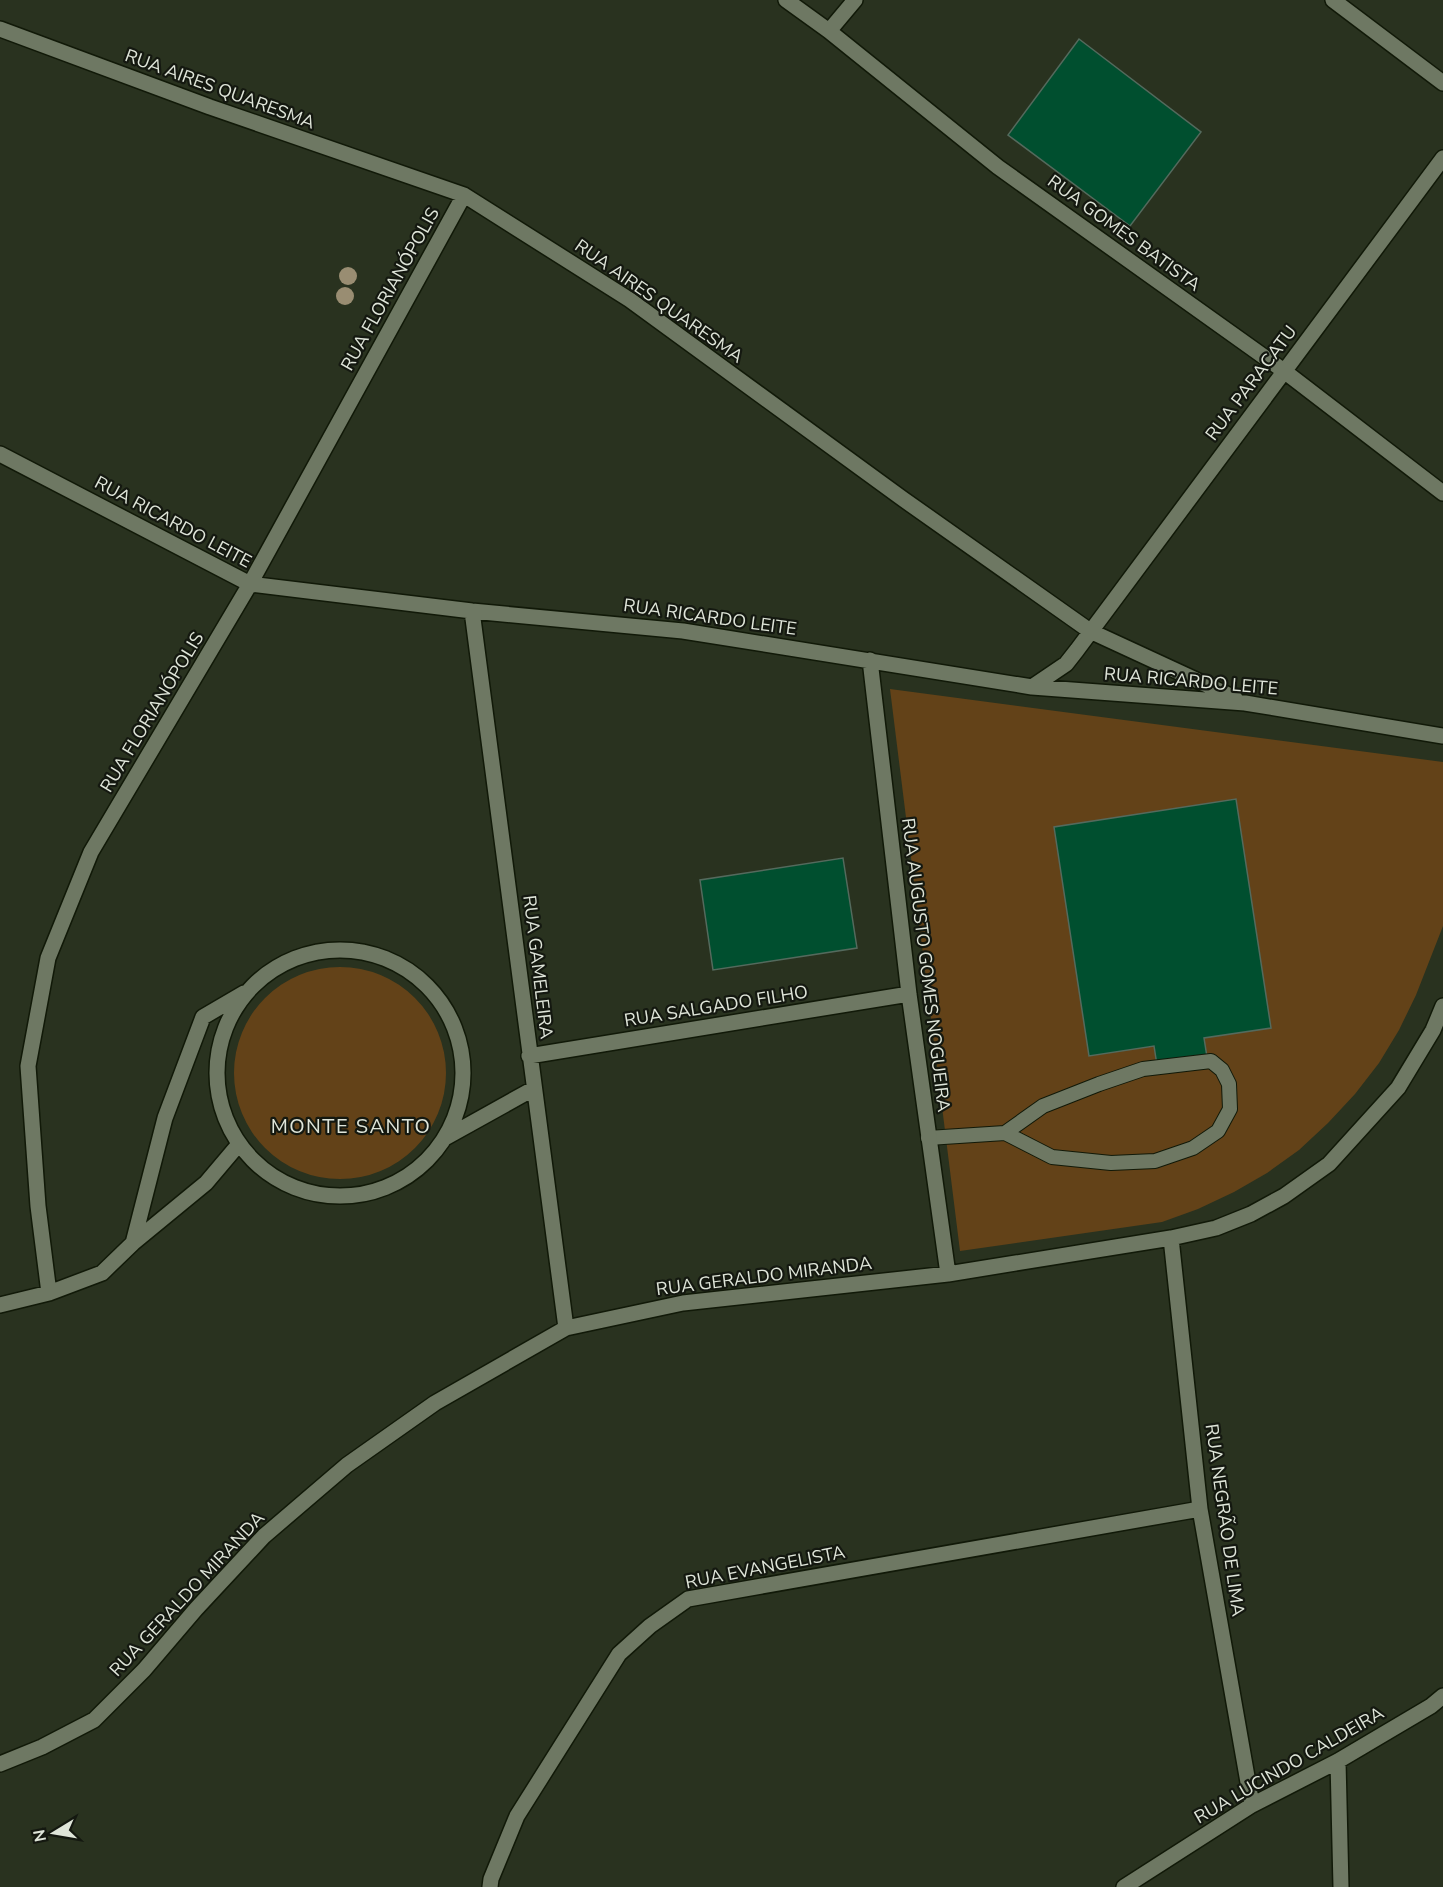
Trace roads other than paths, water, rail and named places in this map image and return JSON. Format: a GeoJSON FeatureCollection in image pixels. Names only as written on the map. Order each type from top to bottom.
{"type":"FeatureCollection","features":[{"type":"Feature","properties":{"kind":"street","name":"RUA GOMES BATISTA"},"geometry":{"type":"LineString","coordinates":[[786,0],[999,167],[1284,371],[1443,494]]}},
{"type":"Feature","properties":{"kind":"street"},"geometry":{"type":"LineString","coordinates":[[829,32],[855,0]]}},
{"type":"Feature","properties":{"kind":"street"},"geometry":{"type":"LineString","coordinates":[[1333,0],[1443,83]]}},
{"type":"Feature","properties":{"kind":"street","name":"RUA AIRES QUARESMA"},"geometry":{"type":"LineString","coordinates":[[0,29],[210,107],[464,195],[630,300],[903,499],[1090,631],[1245,703]]}},
{"type":"Feature","properties":{"kind":"street","name":"RUA PARACATU"},"geometry":{"type":"LineString","coordinates":[[1032,687],[1066,664],[1443,158]]}},
{"type":"Feature","properties":{"kind":"street","name":"RUA FLORIANÓPOLIS"},"geometry":{"type":"LineString","coordinates":[[49,1293],[38,1206],[28,1066],[48,958],[91,852],[250,584],[464,195]]}},
{"type":"Feature","properties":{"kind":"street","name":"RUA RICARDO LEITE"},"geometry":{"type":"LineString","coordinates":[[0,453],[250,584],[472,610],[683,631],[1032,687],[1245,703],[1443,736]]}},
{"type":"Feature","properties":{"kind":"street","name":"RUA GAMELEIRA"},"geometry":{"type":"LineString","coordinates":[[472,610],[566,1328]]}},
{"type":"Feature","properties":{"kind":"street","name":"RUA AUGUSTO GOMES NOGUEIRA"},"geometry":{"type":"LineString","coordinates":[[870,660],[909,994],[948,1274]]}},
{"type":"Feature","properties":{"kind":"street"},"geometry":{"type":"LineString","coordinates":[[133,1243],[165,1118],[203,1017],[246,991],[278,965],[315,951],[356,950],[395,962],[429,986],[452,1020],[462,1059],[460,1100],[445,1138],[418,1169],[383,1189],[344,1197],[303,1191],[267,1173],[239,1144],[221,1107],[217,1066],[225,1026],[246,991]]}},
{"type":"Feature","properties":{"kind":"street","name":"RUA SALGADO FILHO"},"geometry":{"type":"LineString","coordinates":[[530,1056],[909,994]]}},
{"type":"Feature","properties":{"kind":"street","name":"RUA GERALDO MIRANDA"},"geometry":{"type":"LineString","coordinates":[[0,1764],[42,1747],[94,1720],[144,1670],[196,1609],[264,1536],[347,1465],[435,1403],[566,1328],[684,1303],[948,1274],[1171,1238],[1216,1227],[1251,1214],[1284,1196],[1329,1164],[1398,1088],[1433,1030],[1443,1006]]}},
{"type":"Feature","properties":{"kind":"street"},"geometry":{"type":"LineString","coordinates":[[445,1138],[533,1089]]}},
{"type":"Feature","properties":{"kind":"street"},"geometry":{"type":"LineString","coordinates":[[0,1305],[49,1293],[102,1273],[133,1243],[206,1183],[239,1144]]}},
{"type":"Feature","properties":{"kind":"street","name":"RUA NEGRÃO DE LIMA"},"geometry":{"type":"LineString","coordinates":[[1171,1238],[1200,1509],[1252,1805]]}},
{"type":"Feature","properties":{"kind":"street","name":"RUA EVANGELISTA"},"geometry":{"type":"LineString","coordinates":[[490,1887],[491,1879],[517,1816],[620,1654],[650,1626],[688,1599],[1200,1509]]}},
{"type":"Feature","properties":{"kind":"street","name":"RUA LUCINDO CALDEIRA"},"geometry":{"type":"LineString","coordinates":[[1124,1887],[1252,1805],[1338,1761],[1431,1706],[1443,1695]]}},
{"type":"Feature","properties":{"kind":"street"},"geometry":{"type":"LineString","coordinates":[[1338,1761],[1341,1887]]}},
{"type":"Feature","properties":{"kind":"lane"},"geometry":{"type":"LineString","coordinates":[[928,1138],[1005,1132],[1043,1107],[1143,1069],[1211,1061],[1222,1070],[1229,1084],[1230,1109],[1218,1131],[1192,1148],[1155,1161],[1111,1163],[1052,1157],[1005,1132]]}},
{"type":"Feature","properties":{"kind":"district","name":"MONTE SANTO"},"geometry":{"type":"Point","coordinates":[351,1126]}}]}
